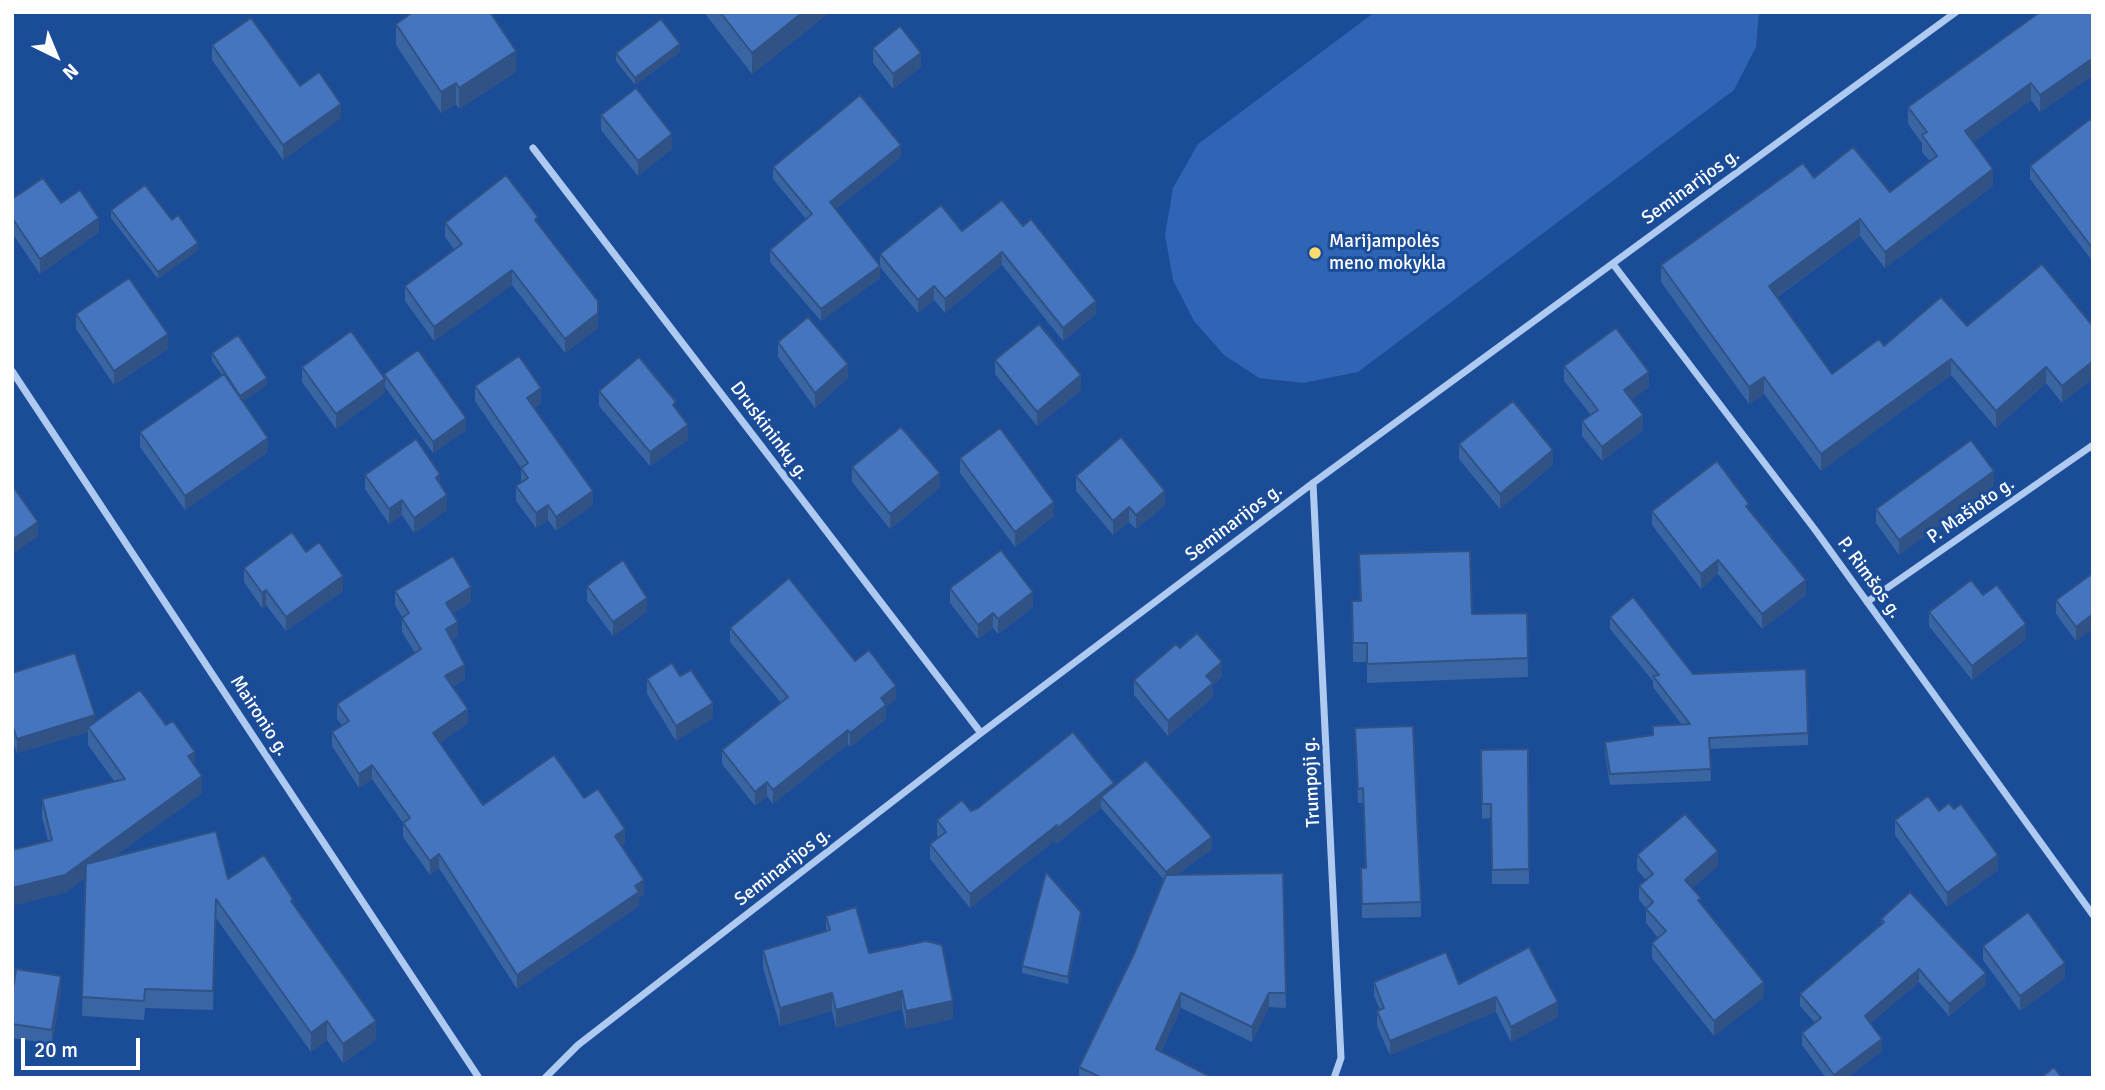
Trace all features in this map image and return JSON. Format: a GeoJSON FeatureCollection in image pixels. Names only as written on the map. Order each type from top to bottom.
{"type":"FeatureCollection","features":[{"type":"Feature","properties":{"kind":"street","name":"Seminarijos g."},"geometry":{"type":"LineString","coordinates":[[545,1078],[578,1045],[981,733],[1313,483],[1956,12]]}},
{"type":"Feature","properties":{"kind":"street","name":"Druskininkų g."},"geometry":{"type":"LineString","coordinates":[[533,148],[981,733]]}},
{"type":"Feature","properties":{"kind":"street","name":"P. Rimšos g."},"geometry":{"type":"LineString","coordinates":[[1613,264],[1867,602],[2093,915]]}},
{"type":"Feature","properties":{"kind":"street","name":"Maironio g."},"geometry":{"type":"LineString","coordinates":[[12,371],[478,1078]]}},
{"type":"Feature","properties":{"kind":"street","name":"P. Mašioto g."},"geometry":{"type":"LineString","coordinates":[[1867,602],[2093,445]]}},
{"type":"Feature","properties":{"kind":"street","name":"Trumpoji g."},"geometry":{"type":"LineString","coordinates":[[1313,483],[1340,1058],[1334,1078]]}},
{"type":"Feature","properties":{"kind":"shaded area"},"geometry":{"type":"Polygon","coordinates":[[[1375,12],[1759,12],[1756,47],[1734,90],[1358,372],[1303,383],[1259,378],[1224,355],[1194,321],[1173,280],[1165,235],[1173,188],[1198,144],[1375,12]]]}},
{"type":"Feature","properties":{"kind":"building"},"geometry":{"type":"Polygon","coordinates":[[[413,12],[490,12],[516,51],[459,88],[456,83],[441,92],[396,24],[413,12]]]}},
{"type":"Feature","properties":{"kind":"building"},"geometry":{"type":"Polygon","coordinates":[[[720,12],[803,12],[752,53],[720,12]]]}},
{"type":"Feature","properties":{"kind":"building"},"geometry":{"type":"Polygon","coordinates":[[[2040,12],[2093,12],[2093,58],[2040,95],[2031,83],[1965,131],[1993,169],[1885,252],[1860,219],[1769,286],[1832,374],[1879,339],[1884,346],[1941,297],[1967,326],[2042,264],[2093,326],[2093,361],[2062,386],[2046,367],[1996,411],[1951,359],[1821,454],[1764,377],[1749,387],[1661,265],[1803,163],[1814,178],[1853,147],[1890,192],[1937,156],[1922,135],[1927,132],[1908,107],[2040,12]]]}},
{"type":"Feature","properties":{"kind":"building"},"geometry":{"type":"Polygon","coordinates":[[[251,18],[300,86],[319,72],[341,104],[283,145],[212,45],[251,18]]]}},
{"type":"Feature","properties":{"kind":"building"},"geometry":{"type":"Polygon","coordinates":[[[661,19],[680,44],[635,78],[616,53],[661,19]]]}},
{"type":"Feature","properties":{"kind":"building"},"geometry":{"type":"Polygon","coordinates":[[[900,26],[921,53],[893,74],[873,48],[900,26]]]}},
{"type":"Feature","properties":{"kind":"building"},"geometry":{"type":"Polygon","coordinates":[[[636,88],[672,134],[638,161],[601,115],[636,88]]]}},
{"type":"Feature","properties":{"kind":"building"},"geometry":{"type":"Polygon","coordinates":[[[860,95],[901,145],[830,202],[880,266],[821,309],[770,250],[812,214],[773,167],[860,95]]]}},
{"type":"Feature","properties":{"kind":"building"},"geometry":{"type":"Polygon","coordinates":[[[2090,119],[2093,123],[2093,249],[2030,166],[2090,119]]]}},
{"type":"Feature","properties":{"kind":"building"},"geometry":{"type":"Polygon","coordinates":[[[506,175],[538,217],[535,220],[598,301],[598,313],[565,339],[512,270],[434,327],[405,286],[462,244],[445,223],[506,175]]]}},
{"type":"Feature","properties":{"kind":"building"},"geometry":{"type":"Polygon","coordinates":[[[43,178],[61,203],[80,190],[99,218],[40,259],[12,218],[12,199],[43,178]]]}},
{"type":"Feature","properties":{"kind":"building"},"geometry":{"type":"Polygon","coordinates":[[[145,185],[172,220],[178,215],[198,243],[158,272],[111,210],[145,185]]]}},
{"type":"Feature","properties":{"kind":"building"},"geometry":{"type":"Polygon","coordinates":[[[1002,200],[1023,226],[1031,219],[1096,301],[1063,328],[1002,252],[945,299],[934,286],[918,300],[880,254],[941,205],[962,231],[1002,200]]]}},
{"type":"Feature","properties":{"kind":"building"},"geometry":{"type":"Polygon","coordinates":[[[129,278],[168,334],[114,371],[76,314],[129,278]]]}},
{"type":"Feature","properties":{"kind":"building"},"geometry":{"type":"Polygon","coordinates":[[[808,317],[848,364],[815,393],[778,342],[808,317]]]}},
{"type":"Feature","properties":{"kind":"building"},"geometry":{"type":"Polygon","coordinates":[[[1039,324],[1081,375],[1037,412],[995,360],[1039,324]]]}},
{"type":"Feature","properties":{"kind":"building"},"geometry":{"type":"Polygon","coordinates":[[[1616,328],[1649,372],[1624,390],[1643,415],[1602,447],[1582,421],[1598,410],[1564,366],[1616,328]]]}},
{"type":"Feature","properties":{"kind":"building"},"geometry":{"type":"Polygon","coordinates":[[[351,331],[385,379],[336,414],[302,367],[351,331]]]}},
{"type":"Feature","properties":{"kind":"building"},"geometry":{"type":"Polygon","coordinates":[[[238,335],[267,378],[240,396],[212,353],[238,335]]]}},
{"type":"Feature","properties":{"kind":"building"},"geometry":{"type":"Polygon","coordinates":[[[418,350],[466,418],[433,442],[384,374],[418,350]]]}},
{"type":"Feature","properties":{"kind":"building"},"geometry":{"type":"Polygon","coordinates":[[[519,356],[541,388],[527,398],[593,491],[556,517],[548,505],[536,513],[516,486],[528,478],[521,468],[528,463],[475,386],[519,356]]]}},
{"type":"Feature","properties":{"kind":"building"},"geometry":{"type":"Polygon","coordinates":[[[639,357],[676,402],[673,405],[688,425],[650,452],[599,391],[639,357]]]}},
{"type":"Feature","properties":{"kind":"building"},"geometry":{"type":"Polygon","coordinates":[[[224,374],[268,438],[185,496],[140,432],[224,374]]]}},
{"type":"Feature","properties":{"kind":"building"},"geometry":{"type":"Polygon","coordinates":[[[1513,401],[1553,450],[1500,494],[1459,444],[1513,401]]]}},
{"type":"Feature","properties":{"kind":"building"},"geometry":{"type":"Polygon","coordinates":[[[901,427],[940,473],[890,514],[852,467],[901,427]]]}},
{"type":"Feature","properties":{"kind":"building"},"geometry":{"type":"Polygon","coordinates":[[[1000,428],[1054,502],[1015,532],[960,458],[1000,428]]]}},
{"type":"Feature","properties":{"kind":"building"},"geometry":{"type":"Polygon","coordinates":[[[1121,437],[1165,491],[1136,515],[1129,507],[1113,521],[1076,476],[1121,437]]]}},
{"type":"Feature","properties":{"kind":"building"},"geometry":{"type":"Polygon","coordinates":[[[416,439],[440,474],[436,478],[447,495],[414,518],[402,500],[389,509],[365,475],[416,439]]]}},
{"type":"Feature","properties":{"kind":"building"},"geometry":{"type":"Polygon","coordinates":[[[1971,440],[1994,471],[1899,540],[1876,509],[1971,440]]]}},
{"type":"Feature","properties":{"kind":"building"},"geometry":{"type":"Polygon","coordinates":[[[1717,461],[1749,504],[1746,506],[1806,580],[1762,614],[1718,560],[1701,574],[1652,511],[1717,461]]]}},
{"type":"Feature","properties":{"kind":"building"},"geometry":{"type":"Polygon","coordinates":[[[12,485],[38,522],[12,540],[12,485]]]}},
{"type":"Feature","properties":{"kind":"building"},"geometry":{"type":"Polygon","coordinates":[[[292,532],[306,552],[319,542],[343,576],[286,617],[266,590],[262,593],[244,568],[292,532]]]}},
{"type":"Feature","properties":{"kind":"building"},"geometry":{"type":"Polygon","coordinates":[[[1001,550],[1033,592],[998,619],[993,613],[978,625],[950,588],[1001,550]]]}},
{"type":"Feature","properties":{"kind":"building"},"geometry":{"type":"Polygon","coordinates":[[[1470,551],[1472,614],[1527,613],[1528,658],[1367,664],[1367,643],[1353,643],[1352,601],[1361,601],[1359,554],[1470,551]]]}},
{"type":"Feature","properties":{"kind":"building"},"geometry":{"type":"Polygon","coordinates":[[[453,556],[471,587],[446,603],[458,622],[446,629],[465,665],[445,676],[468,709],[433,733],[483,805],[554,755],[584,798],[598,789],[625,829],[615,836],[644,880],[635,886],[639,892],[517,975],[439,854],[430,861],[403,823],[410,818],[372,765],[359,774],[332,732],[349,721],[337,704],[421,649],[402,618],[409,613],[395,591],[453,556]]]}},
{"type":"Feature","properties":{"kind":"building"},"geometry":{"type":"Polygon","coordinates":[[[623,560],[647,598],[613,622],[587,586],[623,560]]]}},
{"type":"Feature","properties":{"kind":"building"},"geometry":{"type":"Polygon","coordinates":[[[2093,573],[2093,614],[2076,627],[2056,600],[2093,573]]]}},
{"type":"Feature","properties":{"kind":"building"},"geometry":{"type":"Polygon","coordinates":[[[789,578],[855,661],[869,650],[896,686],[881,698],[886,705],[850,733],[848,730],[773,790],[767,782],[755,792],[722,750],[788,697],[730,628],[789,578]]]}},
{"type":"Feature","properties":{"kind":"building"},"geometry":{"type":"Polygon","coordinates":[[[1971,580],[1983,595],[1997,585],[2026,624],[1972,666],[1929,612],[1971,580]]]}},
{"type":"Feature","properties":{"kind":"building"},"geometry":{"type":"Polygon","coordinates":[[[1633,597],[1693,674],[1806,669],[1808,733],[1709,738],[1711,769],[1610,774],[1605,742],[1653,735],[1653,726],[1690,724],[1653,676],[1659,675],[1610,617],[1633,597]]]}},
{"type":"Feature","properties":{"kind":"building"},"geometry":{"type":"Polygon","coordinates":[[[1197,633],[1222,662],[1206,676],[1213,683],[1168,721],[1134,680],[1176,644],[1180,648],[1197,633]]]}},
{"type":"Feature","properties":{"kind":"building"},"geometry":{"type":"Polygon","coordinates":[[[75,653],[95,715],[17,739],[12,725],[12,673],[75,653]]]}},
{"type":"Feature","properties":{"kind":"building"},"geometry":{"type":"Polygon","coordinates":[[[672,663],[680,676],[691,670],[713,703],[676,726],[647,679],[672,663]]]}},
{"type":"Feature","properties":{"kind":"building"},"geometry":{"type":"Polygon","coordinates":[[[140,690],[166,725],[173,721],[195,752],[188,756],[202,776],[65,875],[12,888],[12,850],[52,840],[42,799],[125,779],[88,727],[140,690]]]}},
{"type":"Feature","properties":{"kind":"building"},"geometry":{"type":"Polygon","coordinates":[[[1413,726],[1421,902],[1362,904],[1361,868],[1366,868],[1363,788],[1358,789],[1355,728],[1413,726]]]}},
{"type":"Feature","properties":{"kind":"building"},"geometry":{"type":"Polygon","coordinates":[[[1073,732],[1114,783],[970,894],[930,844],[946,832],[937,820],[962,800],[971,811],[978,808],[1073,732]]]}},
{"type":"Feature","properties":{"kind":"building"},"geometry":{"type":"Polygon","coordinates":[[[1528,749],[1529,869],[1492,870],[1491,804],[1482,804],[1481,750],[1528,749]]]}},
{"type":"Feature","properties":{"kind":"building"},"geometry":{"type":"Polygon","coordinates":[[[1146,760],[1212,837],[1166,872],[1101,797],[1146,760]]]}},
{"type":"Feature","properties":{"kind":"building"},"geometry":{"type":"Polygon","coordinates":[[[1928,796],[1939,811],[1949,803],[1954,809],[1961,804],[1998,855],[1947,893],[1895,820],[1928,796]]]}},
{"type":"Feature","properties":{"kind":"building"},"geometry":{"type":"Polygon","coordinates":[[[1685,814],[1718,851],[1685,880],[1764,982],[1714,1021],[1652,943],[1666,931],[1646,909],[1653,902],[1639,886],[1653,874],[1637,855],[1685,814]]]}},
{"type":"Feature","properties":{"kind":"building"},"geometry":{"type":"Polygon","coordinates":[[[216,831],[228,879],[264,855],[293,899],[291,901],[376,1021],[343,1044],[327,1021],[311,1033],[216,899],[213,991],[145,989],[144,1001],[82,997],[86,864],[216,831]]]}},
{"type":"Feature","properties":{"kind":"building"},"geometry":{"type":"Polygon","coordinates":[[[1046,872],[1081,912],[1068,977],[1022,966],[1046,872]]]}},
{"type":"Feature","properties":{"kind":"building"},"geometry":{"type":"Polygon","coordinates":[[[1283,873],[1286,993],[1269,993],[1252,1027],[1181,993],[1156,1049],[1213,1078],[1102,1078],[1079,1067],[1133,956],[1166,875],[1283,873]]]}},
{"type":"Feature","properties":{"kind":"building"},"geometry":{"type":"Polygon","coordinates":[[[1910,892],[1986,973],[1949,1004],[1919,969],[1865,1016],[1882,1039],[1834,1075],[1802,1033],[1821,1018],[1800,994],[1884,922],[1881,919],[1910,892]]]}},
{"type":"Feature","properties":{"kind":"building"},"geometry":{"type":"Polygon","coordinates":[[[856,907],[869,953],[926,941],[942,945],[953,1001],[906,1011],[902,991],[836,1010],[832,993],[780,1008],[763,950],[830,930],[826,916],[856,907]]]}},
{"type":"Feature","properties":{"kind":"building"},"geometry":{"type":"Polygon","coordinates":[[[2028,912],[2065,963],[2020,996],[1983,946],[2028,912]]]}},
{"type":"Feature","properties":{"kind":"building"},"geometry":{"type":"Polygon","coordinates":[[[1529,947],[1558,1002],[1511,1027],[1496,997],[1390,1041],[1377,1011],[1384,1008],[1374,982],[1446,952],[1459,984],[1529,947]]]}},
{"type":"Feature","properties":{"kind":"building"},"geometry":{"type":"Polygon","coordinates":[[[16,969],[61,976],[52,1030],[12,1024],[12,984],[16,969]]]}},
{"type":"Feature","properties":{"kind":"building"},"geometry":{"type":"Polygon","coordinates":[[[2054,1067],[2062,1078],[2041,1078],[2054,1067]]]}},
{"type":"Feature","properties":{"kind":"place","name":"Marijampolės meno mokykla"},"geometry":{"type":"Point","coordinates":[1315,253]}}]}
